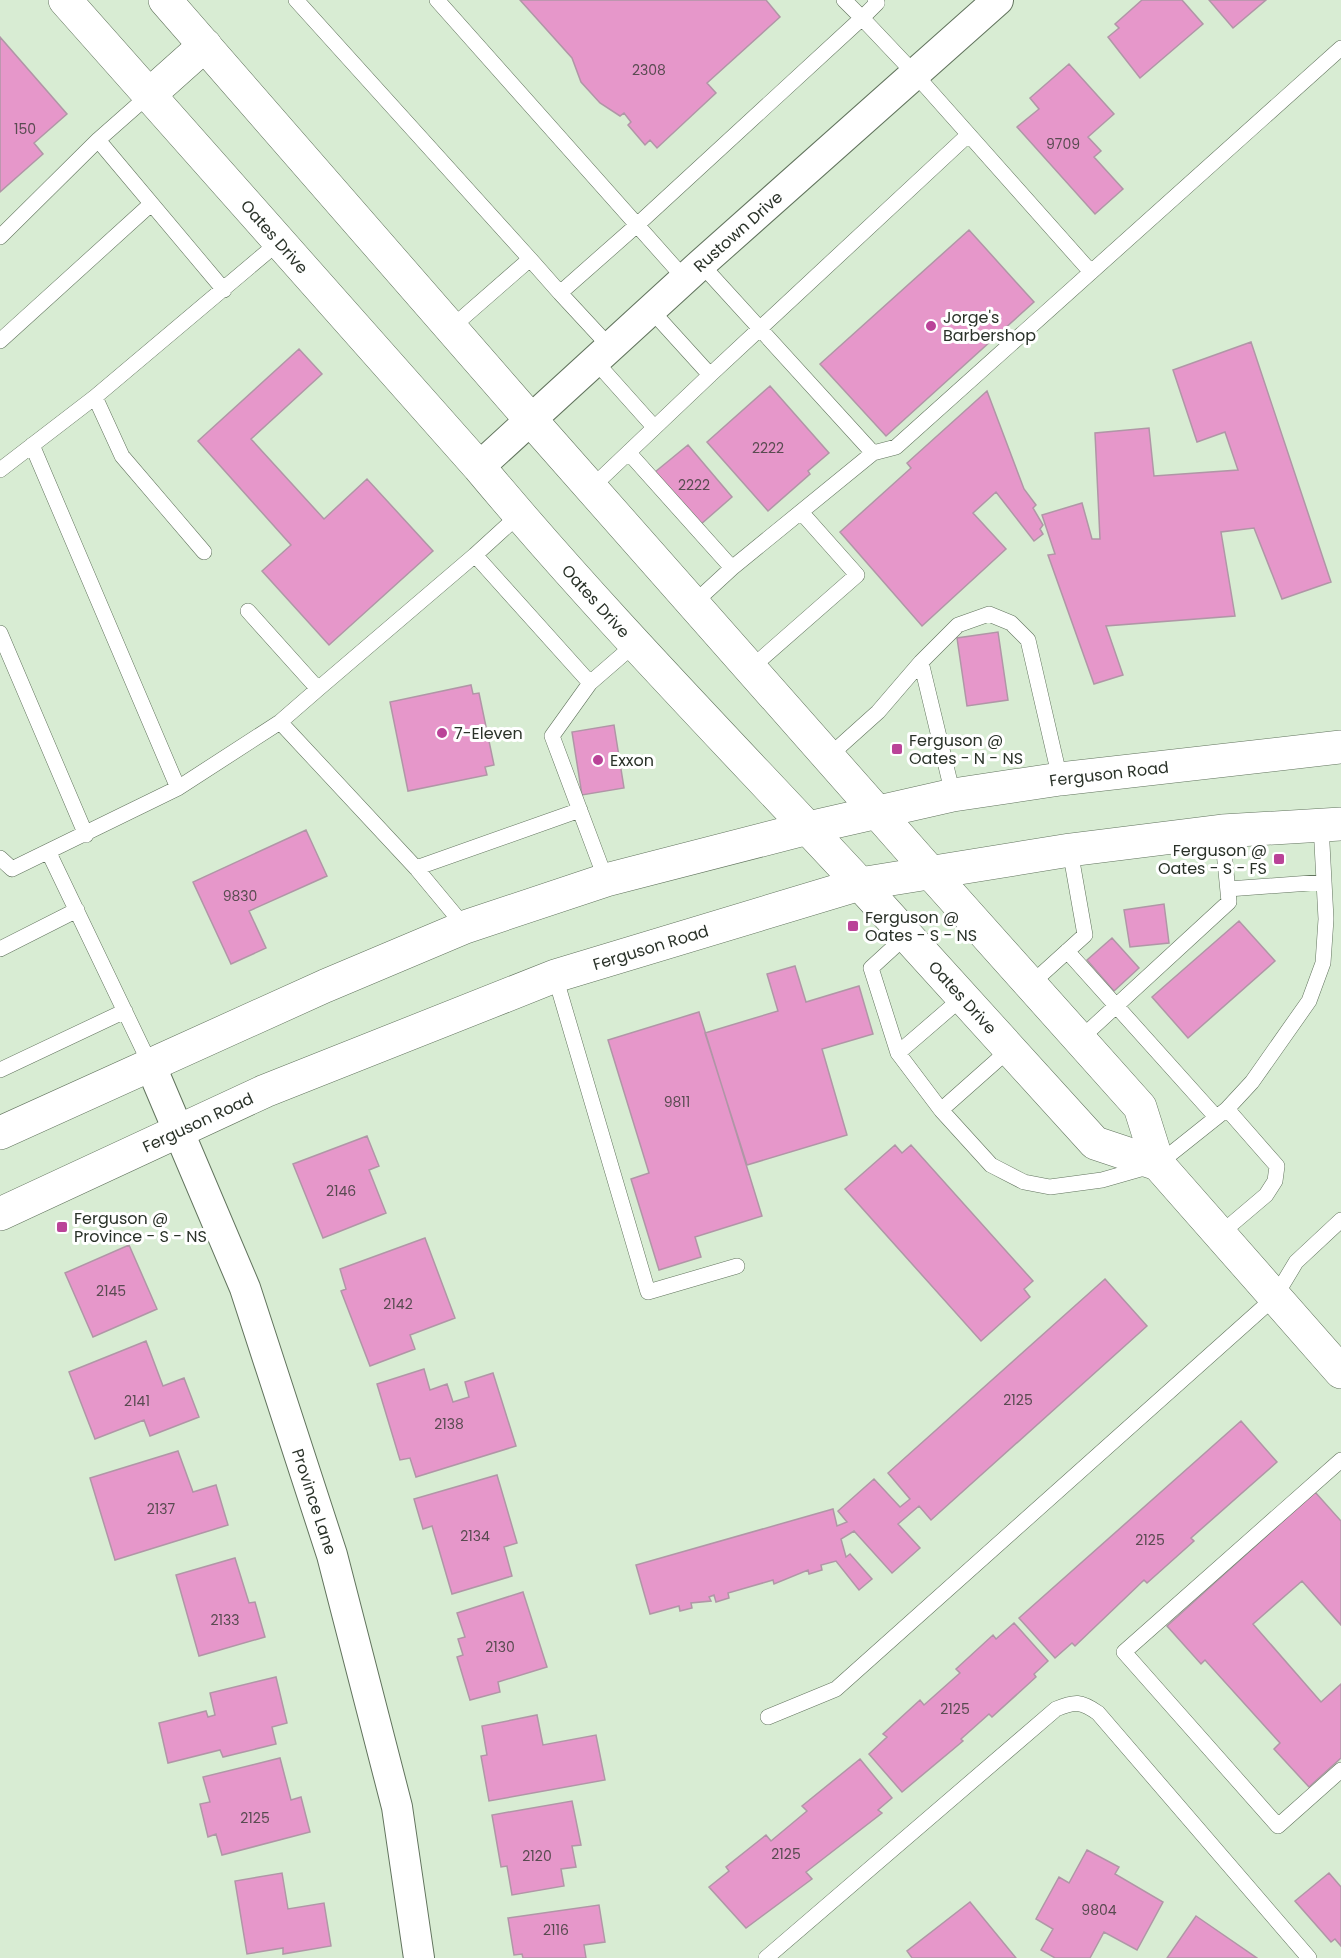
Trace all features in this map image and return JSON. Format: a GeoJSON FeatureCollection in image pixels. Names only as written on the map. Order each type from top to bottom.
{"type":"FeatureCollection","features":[{"type":"Feature","properties":{"kind":"main road","name":"Oates Drive"},"geometry":{"type":"LineString","coordinates":[[65,0],[635,644],[908,935],[1095,1143],[1158,1164]]}},
{"type":"Feature","properties":{"kind":"main road"},"geometry":{"type":"LineString","coordinates":[[165,0],[531,420],[1140,1107],[1158,1164],[1341,1372]]}},
{"type":"Feature","properties":{"kind":"main road"},"geometry":{"type":"LineString","coordinates":[[149,95],[205,45]]}},
{"type":"Feature","properties":{"kind":"main road","name":"Ferguson Road"},"geometry":{"type":"LineString","coordinates":[[0,1133],[325,986],[465,927],[606,880],[808,828],[953,795],[1060,779],[1341,747]]}},
{"type":"Feature","properties":{"kind":"main road","name":"Ferguson Road"},"geometry":{"type":"LineString","coordinates":[[0,1214],[265,1091],[555,976],[860,884],[1070,850],[1222,831],[1331,824]]}},
{"type":"Feature","properties":{"kind":"street","name":"Rustown Drive"},"geometry":{"type":"LineString","coordinates":[[479,467],[693,271],[998,0]]}},
{"type":"Feature","properties":{"kind":"street","name":"Province Lane"},"geometry":{"type":"LineString","coordinates":[[150,1064],[245,1288],[332,1555],[397,1806],[419,1958]]}},
{"type":"Feature","properties":{"kind":"lane"},"geometry":{"type":"LineString","coordinates":[[296,0],[560,293],[654,427]]}},
{"type":"Feature","properties":{"kind":"lane"},"geometry":{"type":"LineString","coordinates":[[437,0],[637,225],[760,329],[873,453]]}},
{"type":"Feature","properties":{"kind":"lane"},"geometry":{"type":"LineString","coordinates":[[844,0],[915,73],[1090,271]]}},
{"type":"Feature","properties":{"kind":"lane"},"geometry":{"type":"LineString","coordinates":[[560,293],[862,18],[878,3],[875,0]]}},
{"type":"Feature","properties":{"kind":"lane"},"geometry":{"type":"LineString","coordinates":[[694,603],[732,568],[873,453],[896,447],[1341,48]]}},
{"type":"Feature","properties":{"kind":"lane"},"geometry":{"type":"LineString","coordinates":[[0,237],[98,140],[149,95]]}},
{"type":"Feature","properties":{"kind":"lane"},"geometry":{"type":"LineString","coordinates":[[592,487],[968,135]]}},
{"type":"Feature","properties":{"kind":"lane"},"geometry":{"type":"LineString","coordinates":[[98,140],[224,290]]}},
{"type":"Feature","properties":{"kind":"lane"},"geometry":{"type":"LineString","coordinates":[[0,341],[151,204]]}},
{"type":"Feature","properties":{"kind":"lane"},"geometry":{"type":"LineString","coordinates":[[0,470],[95,397],[279,242]]}},
{"type":"Feature","properties":{"kind":"lane"},"geometry":{"type":"LineString","coordinates":[[451,328],[530,259]]}},
{"type":"Feature","properties":{"kind":"lane"},"geometry":{"type":"LineString","coordinates":[[651,310],[710,375]]}},
{"type":"Feature","properties":{"kind":"lane"},"geometry":{"type":"LineString","coordinates":[[95,397],[122,456],[204,552]]}},
{"type":"Feature","properties":{"kind":"lane"},"geometry":{"type":"LineString","coordinates":[[32,446],[178,788]]}},
{"type":"Feature","properties":{"kind":"lane"},"geometry":{"type":"LineString","coordinates":[[629,453],[732,568]]}},
{"type":"Feature","properties":{"kind":"lane"},"geometry":{"type":"LineString","coordinates":[[751,668],[857,575],[801,512]]}},
{"type":"Feature","properties":{"kind":"lane"},"geometry":{"type":"LineString","coordinates":[[0,858],[12,869],[49,853],[178,788],[280,722],[519,515]]}},
{"type":"Feature","properties":{"kind":"lane"},"geometry":{"type":"LineString","coordinates":[[474,555],[590,683]]}},
{"type":"Feature","properties":{"kind":"lane"},"geometry":{"type":"LineString","coordinates":[[248,611],[318,689]]}},
{"type":"Feature","properties":{"kind":"lane"},"geometry":{"type":"LineString","coordinates":[[829,756],[878,711],[921,662],[958,625],[989,614],[1011,623],[1028,640],[1060,779]]}},
{"type":"Feature","properties":{"kind":"lane"},"geometry":{"type":"LineString","coordinates":[[0,633],[86,834]]}},
{"type":"Feature","properties":{"kind":"lane"},"geometry":{"type":"LineString","coordinates":[[606,880],[552,736],[590,683],[635,644]]}},
{"type":"Feature","properties":{"kind":"lane"},"geometry":{"type":"LineString","coordinates":[[921,662],[953,795]]}},
{"type":"Feature","properties":{"kind":"lane"},"geometry":{"type":"LineString","coordinates":[[280,722],[416,868],[465,927]]}},
{"type":"Feature","properties":{"kind":"lane"},"geometry":{"type":"LineString","coordinates":[[416,868],[580,810]]}},
{"type":"Feature","properties":{"kind":"lane"},"geometry":{"type":"LineString","coordinates":[[908,935],[871,968],[898,1053],[941,1110],[991,1165],[1024,1182],[1050,1187],[1101,1180],[1158,1164],[1222,1113],[1252,1082],[1310,1001],[1334,920],[1324,882],[1331,824]]}},
{"type":"Feature","properties":{"kind":"lane"},"geometry":{"type":"LineString","coordinates":[[1079,1040],[1229,902],[1222,831]]}},
{"type":"Feature","properties":{"kind":"lane"},"geometry":{"type":"LineString","coordinates":[[1032,983],[1085,935],[1070,850]]}},
{"type":"Feature","properties":{"kind":"lane"},"geometry":{"type":"LineString","coordinates":[[49,853],[150,1064]]}},
{"type":"Feature","properties":{"kind":"lane"},"geometry":{"type":"LineString","coordinates":[[1228,889],[1324,882]]}},
{"type":"Feature","properties":{"kind":"lane"},"geometry":{"type":"LineString","coordinates":[[0,949],[76,910]]}},
{"type":"Feature","properties":{"kind":"lane"},"geometry":{"type":"LineString","coordinates":[[1067,951],[1116,1006],[1277,1166],[1275,1181],[1266,1195],[1220,1234]]}},
{"type":"Feature","properties":{"kind":"lane"},"geometry":{"type":"LineString","coordinates":[[555,976],[648,1292],[737,1266]]}},
{"type":"Feature","properties":{"kind":"lane"},"geometry":{"type":"LineString","coordinates":[[898,1053],[963,997]]}},
{"type":"Feature","properties":{"kind":"lane"},"geometry":{"type":"LineString","coordinates":[[0,1070],[124,1011]]}},
{"type":"Feature","properties":{"kind":"lane"},"geometry":{"type":"LineString","coordinates":[[941,1110],[1011,1048]]}},
{"type":"Feature","properties":{"kind":"lane"},"geometry":{"type":"LineString","coordinates":[[768,1717],[836,1689],[1275,1297],[1296,1262],[1341,1220]]}},
{"type":"Feature","properties":{"kind":"lane"},"geometry":{"type":"LineString","coordinates":[[1341,1460],[1124,1652],[1278,1826],[1341,1770]]}},
{"type":"Feature","properties":{"kind":"lane"},"geometry":{"type":"LineString","coordinates":[[766,1958],[1056,1709],[1070,1703],[1085,1704],[1098,1713],[1309,1958]]}},
{"type":"Feature","properties":{"kind":"building"},"geometry":{"type":"Polygon","coordinates":[[[520,0],[766,0],[780,17],[707,83],[716,93],[657,148],[650,140],[645,145],[628,125],[631,122],[624,113],[620,116],[600,103],[581,82],[572,58],[520,0]]]}},
{"type":"Feature","properties":{"kind":"building"},"geometry":{"type":"Polygon","coordinates":[[[1142,0],[1182,0],[1203,24],[1140,78],[1108,37],[1119,28],[1115,24],[1142,0]]]}},
{"type":"Feature","properties":{"kind":"building"},"geometry":{"type":"Polygon","coordinates":[[[1209,0],[1266,0],[1233,28],[1209,0]]]}},
{"type":"Feature","properties":{"kind":"building"},"geometry":{"type":"Polygon","coordinates":[[[0,37],[67,114],[34,143],[43,154],[0,192],[0,37]]]}},
{"type":"Feature","properties":{"kind":"building"},"geometry":{"type":"Polygon","coordinates":[[[1069,64],[1114,114],[1088,137],[1101,151],[1094,157],[1123,189],[1095,214],[1017,127],[1039,109],[1030,98],[1069,64]]]}},
{"type":"Feature","properties":{"kind":"building"},"geometry":{"type":"Polygon","coordinates":[[[969,230],[1034,302],[886,436],[820,364],[969,230]]]}},
{"type":"Feature","properties":{"kind":"building"},"geometry":{"type":"Polygon","coordinates":[[[1251,342],[1331,582],[1282,599],[1254,528],[1221,532],[1235,616],[1106,626],[1123,675],[1094,684],[1048,555],[1055,554],[1042,515],[1082,503],[1092,539],[1100,539],[1095,433],[1149,428],[1154,476],[1238,470],[1225,432],[1197,442],[1173,370],[1251,342]]]}},
{"type":"Feature","properties":{"kind":"building"},"geometry":{"type":"Polygon","coordinates":[[[299,349],[322,374],[251,439],[324,519],[367,479],[433,551],[329,645],[262,571],[291,545],[198,441],[299,349]]]}},
{"type":"Feature","properties":{"kind":"building"},"geometry":{"type":"Polygon","coordinates":[[[770,386],[829,453],[808,471],[810,474],[768,511],[707,442],[770,386]]]}},
{"type":"Feature","properties":{"kind":"building"},"geometry":{"type":"Polygon","coordinates":[[[987,391],[1024,489],[1036,505],[1033,508],[1043,525],[1040,529],[1043,534],[1034,541],[996,492],[973,513],[1006,549],[922,626],[840,532],[911,468],[907,463],[987,391]]]}},
{"type":"Feature","properties":{"kind":"building"},"geometry":{"type":"Polygon","coordinates":[[[688,445],[732,497],[700,525],[655,472],[688,445]]]}},
{"type":"Feature","properties":{"kind":"building"},"geometry":{"type":"Polygon","coordinates":[[[998,632],[1008,700],[967,706],[957,638],[998,632]]]}},
{"type":"Feature","properties":{"kind":"building","name":"7-Eleven"},"geometry":{"type":"Polygon","coordinates":[[[471,685],[473,694],[479,693],[494,765],[485,767],[487,775],[408,791],[390,702],[471,685]]]}},
{"type":"Feature","properties":{"kind":"building","name":"Exxon"},"geometry":{"type":"Polygon","coordinates":[[[614,725],[624,788],[582,795],[572,732],[614,725]]]}},
{"type":"Feature","properties":{"kind":"building"},"geometry":{"type":"Polygon","coordinates":[[[306,830],[327,876],[249,911],[266,948],[231,964],[193,882],[306,830]]]}},
{"type":"Feature","properties":{"kind":"building"},"geometry":{"type":"Polygon","coordinates":[[[1164,904],[1169,943],[1130,947],[1124,910],[1164,904]]]}},
{"type":"Feature","properties":{"kind":"building"},"geometry":{"type":"Polygon","coordinates":[[[1239,921],[1275,961],[1188,1038],[1152,997],[1239,921]]]}},
{"type":"Feature","properties":{"kind":"building"},"geometry":{"type":"Polygon","coordinates":[[[1112,938],[1139,968],[1114,991],[1087,960],[1112,938]]]}},
{"type":"Feature","properties":{"kind":"building"},"geometry":{"type":"Polygon","coordinates":[[[795,966],[806,1002],[859,986],[873,1034],[822,1049],[847,1135],[747,1165],[705,1033],[778,1011],[767,974],[795,966]]]}},
{"type":"Feature","properties":{"kind":"building"},"geometry":{"type":"Polygon","coordinates":[[[699,1012],[762,1216],[695,1237],[701,1257],[659,1270],[631,1179],[649,1173],[608,1040],[699,1012]]]}},
{"type":"Feature","properties":{"kind":"building"},"geometry":{"type":"Polygon","coordinates":[[[367,1136],[379,1166],[369,1170],[386,1213],[323,1238],[293,1164],[367,1136]]]}},
{"type":"Feature","properties":{"kind":"building"},"geometry":{"type":"Polygon","coordinates":[[[895,1145],[902,1153],[911,1145],[1033,1281],[1024,1289],[1030,1297],[981,1341],[845,1189],[895,1145]]]}},
{"type":"Feature","properties":{"kind":"building"},"geometry":{"type":"Polygon","coordinates":[[[425,1238],[455,1318],[410,1335],[415,1349],[370,1366],[341,1291],[346,1289],[340,1269],[425,1238]]]}},
{"type":"Feature","properties":{"kind":"building"},"geometry":{"type":"Polygon","coordinates":[[[129,1245],[157,1309],[93,1337],[65,1273],[129,1245]]]}},
{"type":"Feature","properties":{"kind":"building"},"geometry":{"type":"Polygon","coordinates":[[[1105,1279],[1147,1326],[931,1520],[919,1506],[898,1524],[920,1548],[892,1573],[854,1531],[841,1539],[846,1557],[850,1554],[872,1579],[859,1590],[836,1561],[821,1565],[822,1570],[809,1574],[808,1570],[774,1584],[773,1580],[728,1593],[729,1598],[716,1602],[714,1595],[709,1597],[711,1601],[691,1603],[692,1608],[680,1611],[679,1606],[650,1614],[636,1565],[833,1509],[837,1526],[847,1522],[838,1511],[874,1479],[900,1507],[910,1499],[888,1473],[1105,1279]]]}},
{"type":"Feature","properties":{"kind":"building"},"geometry":{"type":"Polygon","coordinates":[[[146,1341],[163,1386],[184,1378],[199,1417],[150,1436],[144,1420],[95,1439],[69,1372],[146,1341]]]}},
{"type":"Feature","properties":{"kind":"building"},"geometry":{"type":"Polygon","coordinates":[[[424,1369],[430,1390],[447,1384],[453,1402],[469,1397],[465,1382],[493,1373],[516,1446],[416,1477],[410,1458],[400,1460],[377,1384],[424,1369]]]}},
{"type":"Feature","properties":{"kind":"building"},"geometry":{"type":"Polygon","coordinates":[[[1241,1421],[1277,1462],[1191,1538],[1194,1541],[1147,1583],[1144,1580],[1075,1646],[1072,1643],[1055,1658],[1019,1618],[1241,1421]]]}},
{"type":"Feature","properties":{"kind":"building"},"geometry":{"type":"Polygon","coordinates":[[[178,1451],[193,1492],[216,1485],[228,1525],[115,1560],[90,1478],[178,1451]]]}},
{"type":"Feature","properties":{"kind":"building"},"geometry":{"type":"Polygon","coordinates":[[[497,1475],[517,1543],[504,1547],[512,1576],[452,1594],[432,1526],[423,1529],[414,1499],[497,1475]]]}},
{"type":"Feature","properties":{"kind":"building"},"geometry":{"type":"Polygon","coordinates":[[[1315,1492],[1341,1521],[1341,1625],[1302,1581],[1253,1624],[1321,1702],[1341,1684],[1341,1758],[1309,1787],[1274,1749],[1280,1743],[1205,1660],[1201,1664],[1167,1626],[1315,1492]]]}},
{"type":"Feature","properties":{"kind":"building"},"geometry":{"type":"Polygon","coordinates":[[[235,1558],[249,1603],[255,1602],[265,1637],[199,1656],[176,1575],[235,1558]]]}},
{"type":"Feature","properties":{"kind":"building"},"geometry":{"type":"Polygon","coordinates":[[[523,1592],[547,1667],[498,1682],[500,1692],[470,1700],[457,1657],[463,1655],[458,1639],[465,1637],[457,1613],[523,1592]]]}},
{"type":"Feature","properties":{"kind":"building"},"geometry":{"type":"Polygon","coordinates":[[[1014,1623],[1048,1661],[1034,1674],[1036,1677],[992,1717],[989,1714],[961,1739],[963,1741],[902,1792],[869,1754],[887,1737],[883,1734],[920,1700],[924,1705],[960,1673],[956,1669],[993,1635],[996,1639],[1014,1623]]]}},
{"type":"Feature","properties":{"kind":"building"},"geometry":{"type":"Polygon","coordinates":[[[276,1677],[287,1723],[272,1727],[276,1744],[223,1757],[220,1750],[168,1763],[159,1723],[206,1711],[208,1717],[215,1715],[210,1693],[276,1677]]]}},
{"type":"Feature","properties":{"kind":"building"},"geometry":{"type":"Polygon","coordinates":[[[537,1715],[543,1745],[596,1735],[605,1780],[489,1801],[481,1756],[487,1755],[482,1726],[537,1715]]]}},
{"type":"Feature","properties":{"kind":"building"},"geometry":{"type":"Polygon","coordinates":[[[280,1758],[291,1800],[301,1797],[310,1832],[222,1855],[216,1834],[208,1837],[200,1804],[210,1802],[203,1777],[280,1758]]]}},
{"type":"Feature","properties":{"kind":"building"},"geometry":{"type":"Polygon","coordinates":[[[860,1759],[892,1798],[878,1810],[882,1813],[806,1872],[812,1879],[746,1928],[709,1887],[729,1871],[726,1867],[766,1835],[771,1841],[807,1811],[802,1806],[860,1759]]]}},
{"type":"Feature","properties":{"kind":"building"},"geometry":{"type":"Polygon","coordinates":[[[572,1801],[581,1845],[572,1846],[576,1867],[561,1869],[564,1886],[512,1895],[507,1866],[501,1867],[492,1815],[572,1801]]]}},
{"type":"Feature","properties":{"kind":"building"},"geometry":{"type":"Polygon","coordinates":[[[1087,1850],[1119,1867],[1115,1874],[1163,1902],[1137,1950],[1104,1932],[1090,1958],[1055,1958],[1041,1950],[1053,1929],[1036,1919],[1059,1877],[1069,1883],[1087,1850]]]}},
{"type":"Feature","properties":{"kind":"building"},"geometry":{"type":"Polygon","coordinates":[[[282,1873],[288,1909],[324,1903],[331,1946],[283,1954],[283,1948],[247,1954],[235,1881],[282,1873]]]}},
{"type":"Feature","properties":{"kind":"building"},"geometry":{"type":"Polygon","coordinates":[[[1329,1873],[1341,1887],[1341,1946],[1335,1939],[1331,1942],[1295,1901],[1329,1873]]]}},
{"type":"Feature","properties":{"kind":"building"},"geometry":{"type":"Polygon","coordinates":[[[970,1902],[1016,1958],[912,1958],[907,1951],[970,1902]]]}},
{"type":"Feature","properties":{"kind":"building"},"geometry":{"type":"Polygon","coordinates":[[[599,1905],[605,1942],[584,1945],[586,1958],[523,1958],[522,1954],[514,1955],[508,1918],[599,1905]]]}},
{"type":"Feature","properties":{"kind":"building"},"geometry":{"type":"Polygon","coordinates":[[[1196,1916],[1257,1958],[1167,1958],[1196,1916]]]}},
{"type":"Feature","properties":{"kind":"place","name":"Jorge's Barbershop"},"geometry":{"type":"Point","coordinates":[931,326]}},
{"type":"Feature","properties":{"kind":"place","name":"7-Eleven"},"geometry":{"type":"Point","coordinates":[442,733]}},
{"type":"Feature","properties":{"kind":"place","name":"Ferguson @ Oates - N - NS"},"geometry":{"type":"Point","coordinates":[897,749]}},
{"type":"Feature","properties":{"kind":"place","name":"Exxon"},"geometry":{"type":"Point","coordinates":[598,760]}},
{"type":"Feature","properties":{"kind":"place","name":"Ferguson @ Oates - S - FS"},"geometry":{"type":"Point","coordinates":[1279,859]}},
{"type":"Feature","properties":{"kind":"place","name":"Ferguson @ Oates - S - NS"},"geometry":{"type":"Point","coordinates":[853,926]}},
{"type":"Feature","properties":{"kind":"place","name":"Ferguson @ Province - S - NS"},"geometry":{"type":"Point","coordinates":[62,1227]}}]}
